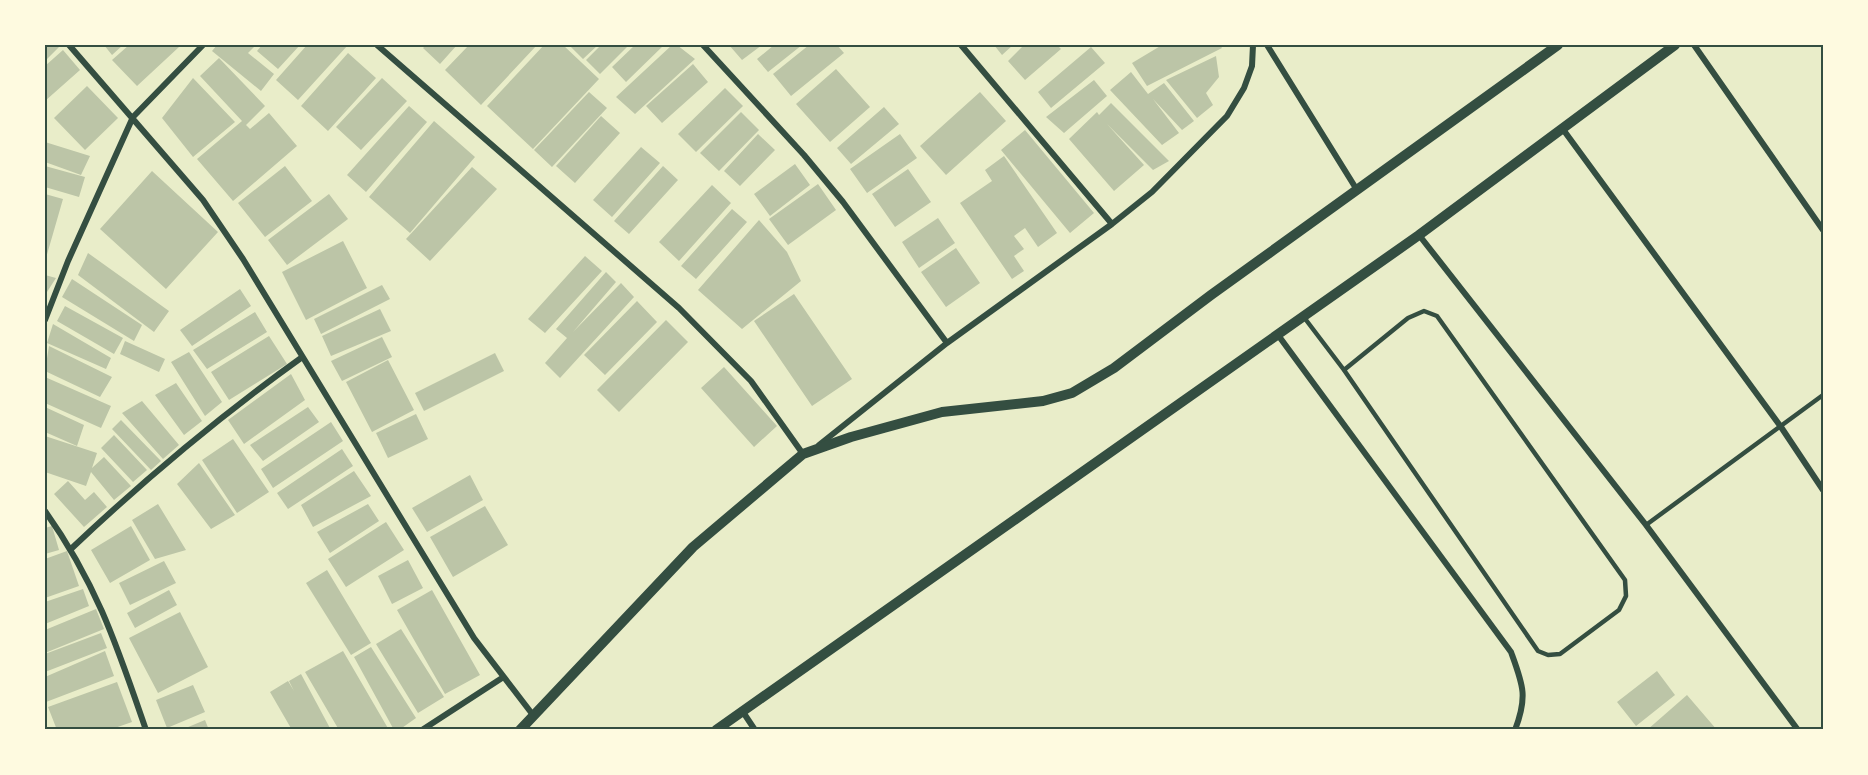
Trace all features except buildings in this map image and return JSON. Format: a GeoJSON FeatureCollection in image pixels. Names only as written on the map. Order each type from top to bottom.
{"type":"FeatureCollection","features":[{"type":"Feature","properties":{"kind":"street"},"geometry":{"type":"LineString","coordinates":[[69,45],[203,200],[243,259],[301,358],[474,638],[502,678],[533,715]]}},
{"type":"Feature","properties":{"kind":"street"},"geometry":{"type":"LineString","coordinates":[[45,320],[68,261],[133,117],[203,45]]}},
{"type":"Feature","properties":{"kind":"street"},"geometry":{"type":"LineString","coordinates":[[377,45],[679,308],[751,381],[808,452]]}},
{"type":"Feature","properties":{"kind":"street"},"geometry":{"type":"LineString","coordinates":[[703,45],[843,202],[947,343]]}},
{"type":"Feature","properties":{"kind":"street"},"geometry":{"type":"LineString","coordinates":[[962,45],[1112,224]]}},
{"type":"Feature","properties":{"kind":"street"},"geometry":{"type":"LineString","coordinates":[[520,730],[693,547],[808,452],[947,343],[1112,224],[1152,192],[1227,116],[1244,88],[1252,66],[1253,45]]}},
{"type":"Feature","properties":{"kind":"street"},"geometry":{"type":"LineString","coordinates":[[1267,45],[1357,190]]}},
{"type":"Feature","properties":{"kind":"street"},"geometry":{"type":"LineString","coordinates":[[808,452],[942,412],[1042,401],[1072,393],[1114,368],[1558,45]]}},
{"type":"Feature","properties":{"kind":"street"},"geometry":{"type":"LineString","coordinates":[[717,730],[1419,235],[1675,45]]}},
{"type":"Feature","properties":{"kind":"street"},"geometry":{"type":"LineString","coordinates":[[1694,45],[1823,230]]}},
{"type":"Feature","properties":{"kind":"street"},"geometry":{"type":"LineString","coordinates":[[1562,128],[1781,427],[1823,490]]}},
{"type":"Feature","properties":{"kind":"street"},"geometry":{"type":"LineString","coordinates":[[1419,235],[1647,525],[1798,730]]}},
{"type":"Feature","properties":{"kind":"street"},"geometry":{"type":"LineString","coordinates":[[1278,334],[1476,600],[1511,652],[1520,678],[1524,705],[1515,730]]}},
{"type":"Feature","properties":{"kind":"street"},"geometry":{"type":"LineString","coordinates":[[72,548],[170,459],[233,407],[301,358]]}},
{"type":"Feature","properties":{"kind":"street"},"geometry":{"type":"LineString","coordinates":[[45,511],[72,548],[95,591],[114,635],[146,730]]}},
{"type":"Feature","properties":{"kind":"street"},"geometry":{"type":"LineString","coordinates":[[422,730],[502,678]]}},
{"type":"Feature","properties":{"kind":"street"},"geometry":{"type":"LineString","coordinates":[[743,712],[755,730]]}},
{"type":"Feature","properties":{"kind":"lane"},"geometry":{"type":"LineString","coordinates":[[1304,316],[1344,370],[1538,651],[1548,655],[1560,654],[1619,610],[1626,596],[1625,580],[1437,316],[1424,311],[1407,318],[1344,370]]}},
{"type":"Feature","properties":{"kind":"lane"},"geometry":{"type":"LineString","coordinates":[[1647,525],[1823,395]]}}]}
